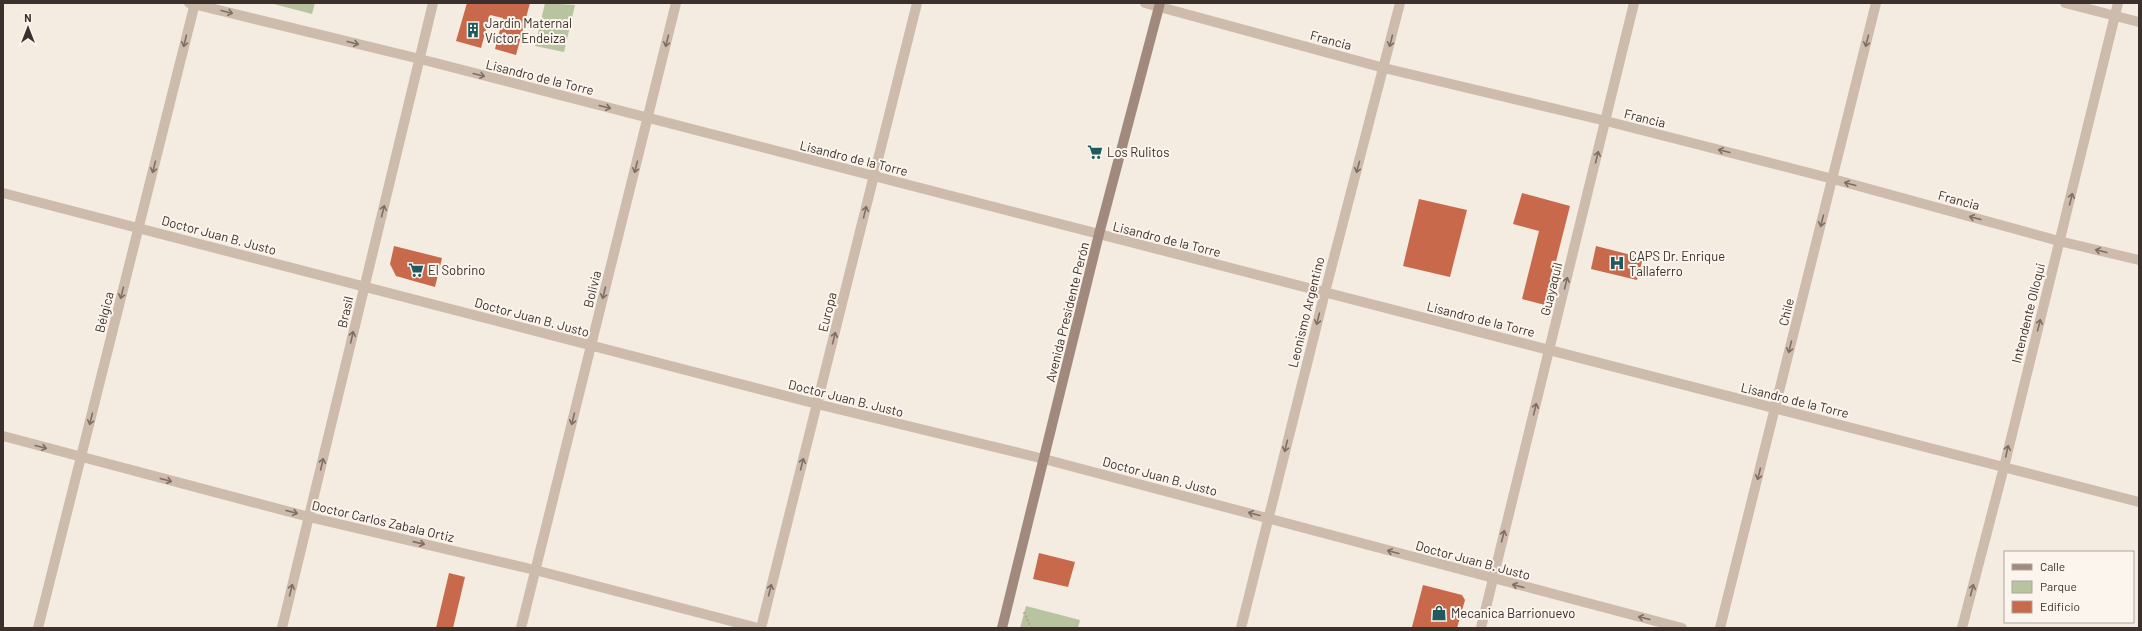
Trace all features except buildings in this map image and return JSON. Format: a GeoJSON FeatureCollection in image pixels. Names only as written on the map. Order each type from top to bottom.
{"type":"FeatureCollection","features":[{"type":"Feature","properties":{"kind":"main road","name":"Avenida Presidente Perón"},"geometry":{"type":"LineString","coordinates":[[1002,628],[1099,234],[1159,5]]}},
{"type":"Feature","properties":{"kind":"street","name":"Brasil"},"geometry":{"type":"LineString","coordinates":[[282,628],[433,3]]}},
{"type":"Feature","properties":{"kind":"street","name":"Bolivia"},"geometry":{"type":"LineString","coordinates":[[521,628],[676,3]]}},
{"type":"Feature","properties":{"kind":"street","name":"Europa"},"geometry":{"type":"LineString","coordinates":[[761,628],[917,3]]}},
{"type":"Feature","properties":{"kind":"street","name":"Francia"},"geometry":{"type":"LineString","coordinates":[[1145,3],[1159,5],[1384,68],[1606,121],[1833,179],[2059,241],[2139,260]]}},
{"type":"Feature","properties":{"kind":"street","name":"Leonismo Argentino"},"geometry":{"type":"LineString","coordinates":[[1241,628],[1324,292],[1400,3]]}},
{"type":"Feature","properties":{"kind":"street","name":"Guayaquil"},"geometry":{"type":"LineString","coordinates":[[1481,628],[1634,3]]}},
{"type":"Feature","properties":{"kind":"street","name":"Chile"},"geometry":{"type":"LineString","coordinates":[[1720,628],[1876,3]]}},
{"type":"Feature","properties":{"kind":"street"},"geometry":{"type":"LineString","coordinates":[[2065,3],[2139,22]]}},
{"type":"Feature","properties":{"kind":"street","name":"Intendente Olloqui"},"geometry":{"type":"LineString","coordinates":[[1962,628],[2004,467],[2118,3]]}},
{"type":"Feature","properties":{"kind":"street","name":"Lisandro de la Torre"},"geometry":{"type":"LineString","coordinates":[[193,4],[420,59],[2139,502]]}},
{"type":"Feature","properties":{"kind":"street","name":"Bélgica"},"geometry":{"type":"LineString","coordinates":[[38,628],[139,227],[193,4]]}},
{"type":"Feature","properties":{"kind":"street","name":"Doctor Juan B. Justo"},"geometry":{"type":"LineString","coordinates":[[3,193],[139,227],[364,287],[817,404],[1044,459],[1682,628]]}},
{"type":"Feature","properties":{"kind":"street","name":"Doctor Carlos Zabala Ortiz"},"geometry":{"type":"LineString","coordinates":[[3,436],[81,458],[309,517],[535,570],[758,628]]}},
{"type":"Feature","properties":{"kind":"path"},"geometry":{"type":"LineString","coordinates":[[1024,612],[1031,628]]}},
{"type":"Feature","properties":{"kind":"green space"},"geometry":{"type":"Polygon","coordinates":[[[270,3],[315,3],[312,14],[270,3]]]}},
{"type":"Feature","properties":{"kind":"green space"},"geometry":{"type":"Polygon","coordinates":[[[545,3],[575,5],[564,52],[535,46],[545,3]]]}},
{"type":"Feature","properties":{"kind":"green space"},"geometry":{"type":"Polygon","coordinates":[[[1026,606],[1080,620],[1078,628],[1020,628],[1026,606]]]}},
{"type":"Feature","properties":{"kind":"place","name":"Jardín Maternal Víctor Endeiza"},"geometry":{"type":"Point","coordinates":[473,30]}},
{"type":"Feature","properties":{"kind":"place","name":"Los Rulitos"},"geometry":{"type":"Point","coordinates":[1095,152]}},
{"type":"Feature","properties":{"kind":"place","name":"CAPS Dr. Enrique Tallaferro"},"geometry":{"type":"Point","coordinates":[1617,263]}},
{"type":"Feature","properties":{"kind":"place","name":"El Sobrino"},"geometry":{"type":"Point","coordinates":[416,270]}},
{"type":"Feature","properties":{"kind":"place","name":"Mecanica Barrionuevo"},"geometry":{"type":"Point","coordinates":[1439,613]}}]}
